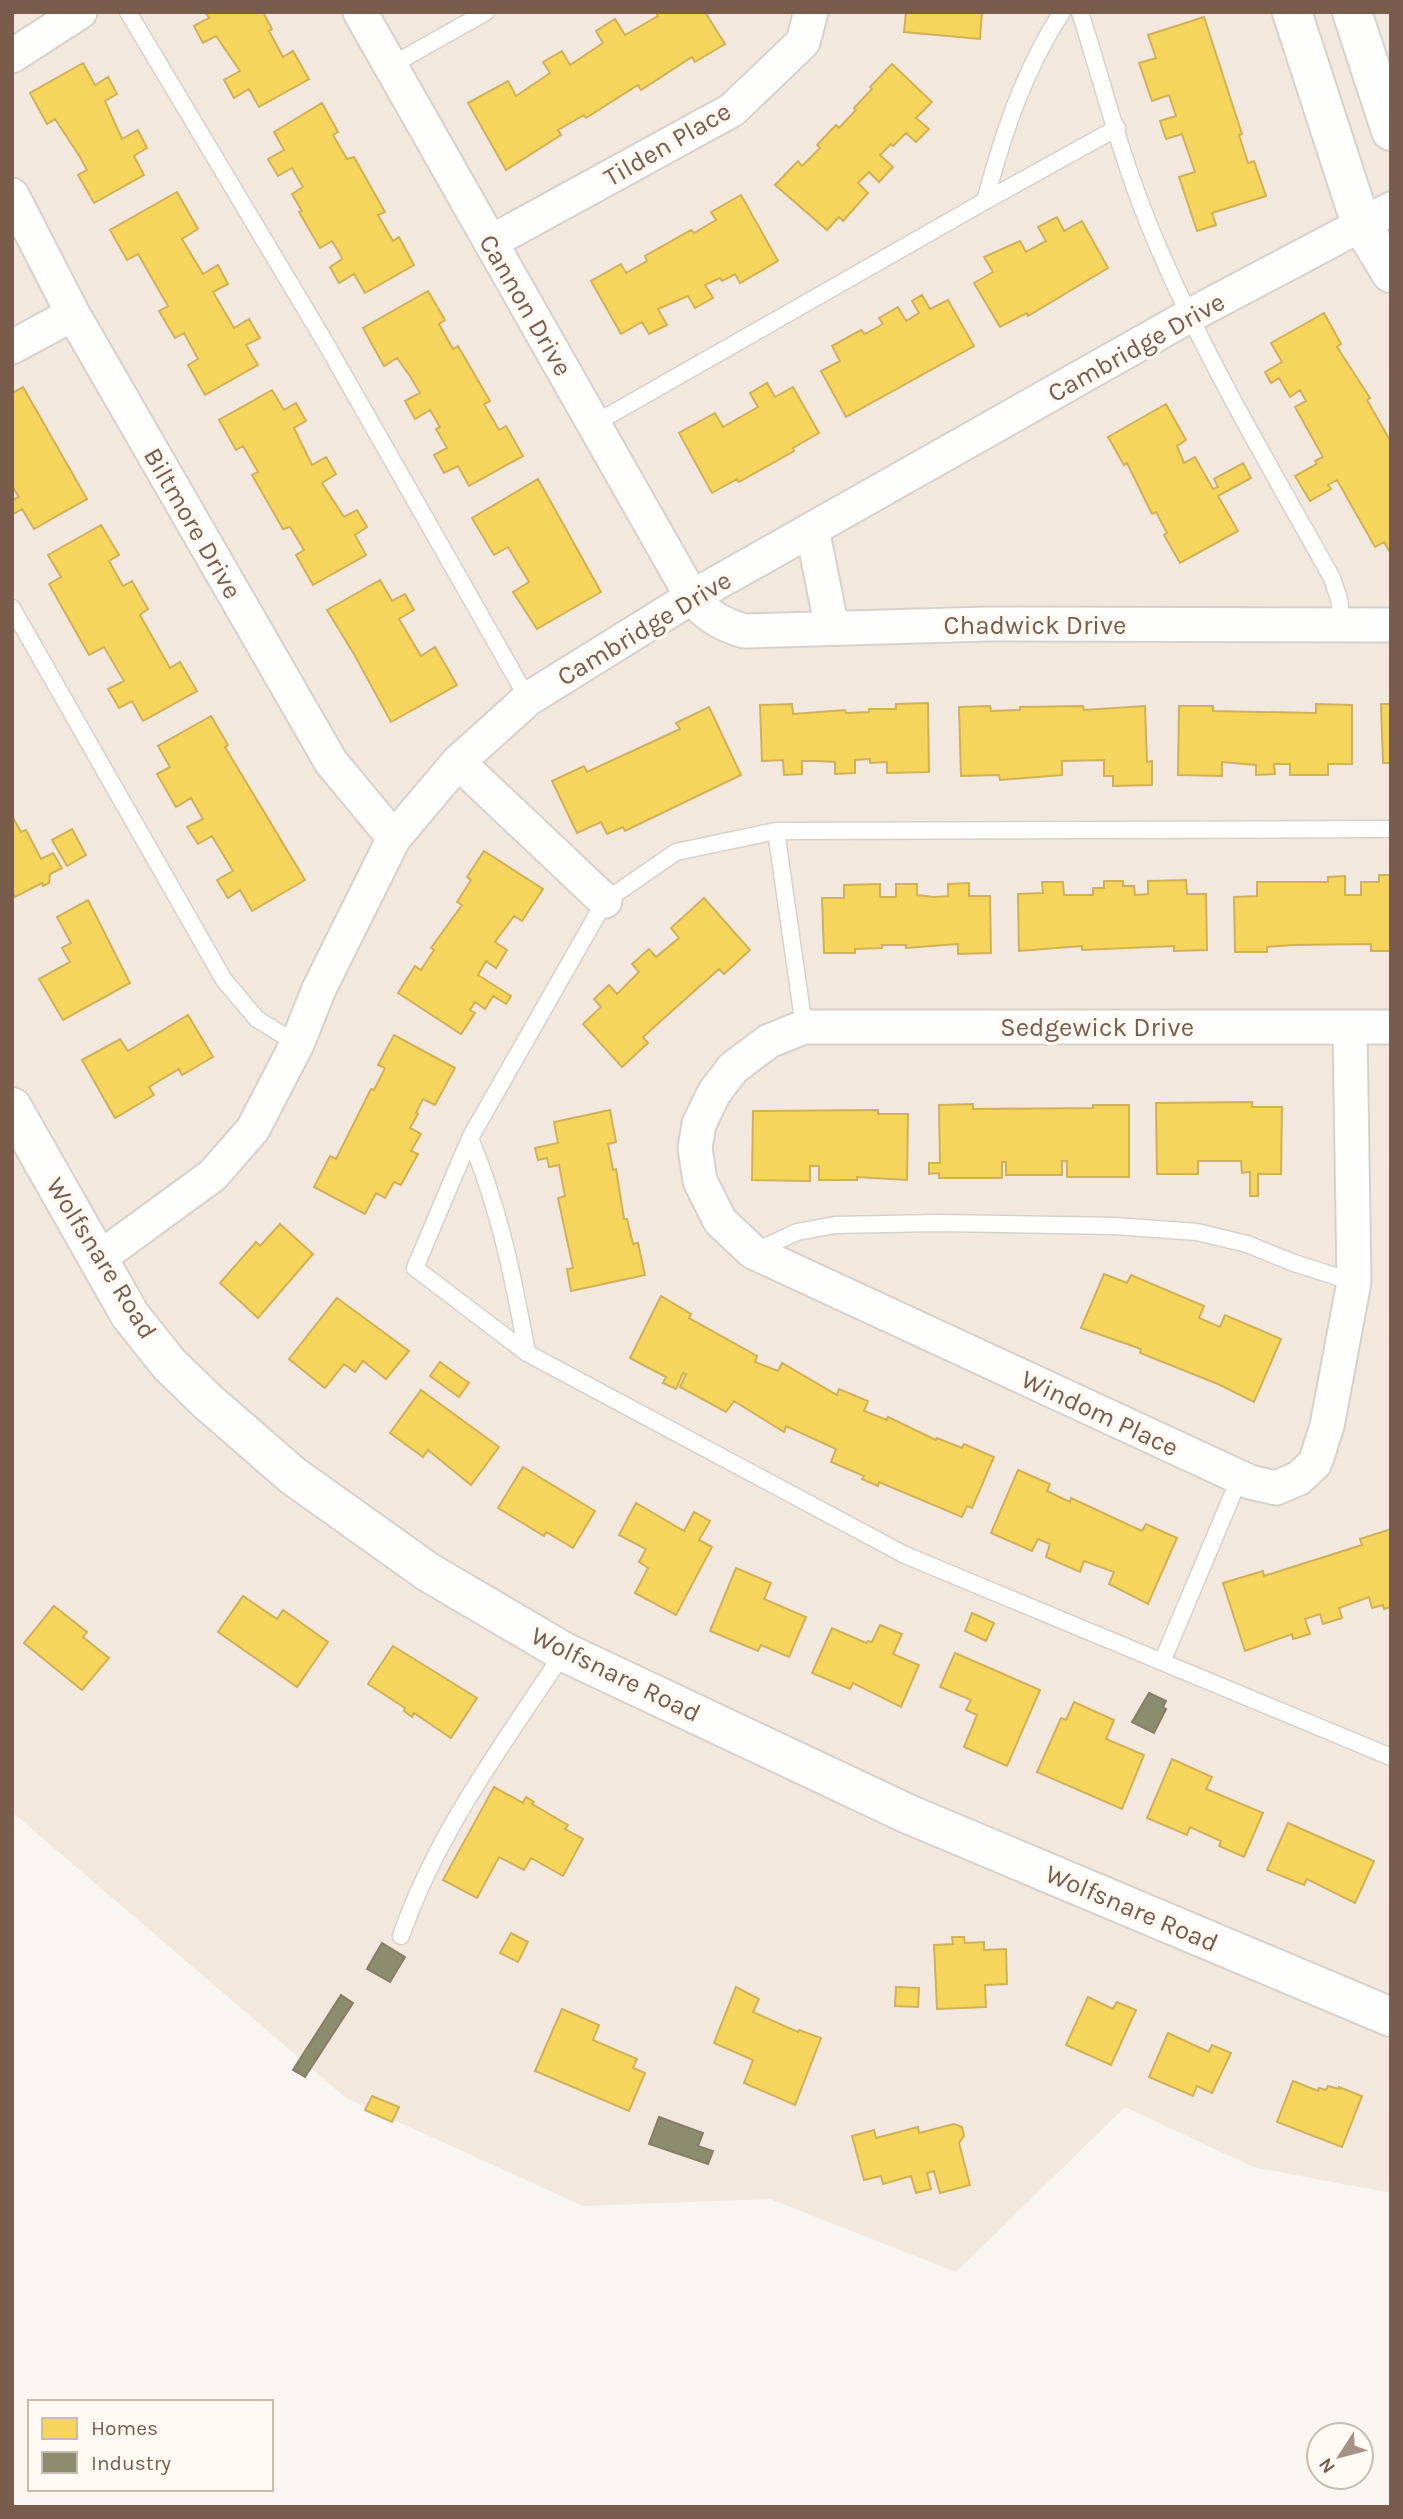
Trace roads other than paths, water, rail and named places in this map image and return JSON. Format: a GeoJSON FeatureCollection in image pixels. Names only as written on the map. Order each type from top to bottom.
{"type":"FeatureCollection","features":[{"type":"Feature","properties":{"kind":"street"},"geometry":{"type":"LineString","coordinates":[[12,56],[80,12]]}},
{"type":"Feature","properties":{"kind":"street","name":"Cannon Drive"},"geometry":{"type":"LineString","coordinates":[[360,12],[692,597]]}},
{"type":"Feature","properties":{"kind":"street","name":"Tilden Place"},"geometry":{"type":"LineString","coordinates":[[491,242],[732,110],[803,42],[811,12]]}},
{"type":"Feature","properties":{"kind":"street"},"geometry":{"type":"LineString","coordinates":[[1293,12],[1376,216],[1391,273]]}},
{"type":"Feature","properties":{"kind":"street"},"geometry":{"type":"LineString","coordinates":[[1352,12],[1391,131]]}},
{"type":"Feature","properties":{"kind":"street","name":"Biltmore Drive"},"geometry":{"type":"LineString","coordinates":[[12,195],[73,314],[331,762],[394,838]]}},
{"type":"Feature","properties":{"kind":"street","name":"Cambridge Drive"},"geometry":{"type":"LineString","coordinates":[[97,1259],[213,1175],[253,1129],[394,838],[458,762],[528,698],[692,597],[1189,316],[1376,216]]}},
{"type":"Feature","properties":{"kind":"street"},"geometry":{"type":"LineString","coordinates":[[12,347],[73,314]]}},
{"type":"Feature","properties":{"kind":"street"},"geometry":{"type":"LineString","coordinates":[[812,529],[832,628]]}},
{"type":"Feature","properties":{"kind":"street","name":"Chadwick Drive"},"geometry":{"type":"LineString","coordinates":[[692,597],[705,612],[721,624],[744,631],[988,624],[1391,625]]}},
{"type":"Feature","properties":{"kind":"street"},"geometry":{"type":"LineString","coordinates":[[458,762],[605,901]]}},
{"type":"Feature","properties":{"kind":"street","name":"Sedgewick Drive"},"geometry":{"type":"LineString","coordinates":[[804,1027],[1391,1027]]}},
{"type":"Feature","properties":{"kind":"street","name":"Windom Place"},"geometry":{"type":"LineString","coordinates":[[804,1027],[769,1041],[733,1068],[714,1093],[699,1124],[695,1148],[700,1181],[720,1221],[753,1252],[1240,1477],[1276,1488],[1299,1478],[1315,1463],[1327,1426],[1354,1282],[1350,1028]]}},
{"type":"Feature","properties":{"kind":"street","name":"Wolfsnare Road"},"geometry":{"type":"LineString","coordinates":[[12,1107],[130,1315],[169,1364],[292,1475],[428,1572],[564,1653],[908,1814],[1391,2017]]}},
{"type":"Feature","properties":{"kind":"lane"},"geometry":{"type":"LineString","coordinates":[[128,12],[325,342],[528,698]]}},
{"type":"Feature","properties":{"kind":"lane"},"geometry":{"type":"LineString","coordinates":[[392,65],[486,12]]}},
{"type":"Feature","properties":{"kind":"lane"},"geometry":{"type":"LineString","coordinates":[[985,201],[1003,135],[1022,85],[1045,38],[1062,12]]}},
{"type":"Feature","properties":{"kind":"lane"},"geometry":{"type":"LineString","coordinates":[[1080,12],[1147,219],[1189,316],[1223,382],[1332,578],[1339,599],[1342,626]]}},
{"type":"Feature","properties":{"kind":"lane"},"geometry":{"type":"LineString","coordinates":[[594,424],[1117,128]]}},
{"type":"Feature","properties":{"kind":"lane"},"geometry":{"type":"LineString","coordinates":[[12,608],[224,981],[257,1019],[296,1044]]}},
{"type":"Feature","properties":{"kind":"lane"},"geometry":{"type":"LineString","coordinates":[[1391,829],[776,831],[676,852],[605,901],[470,1138],[415,1268],[527,1353],[905,1555],[1391,1757]]}},
{"type":"Feature","properties":{"kind":"lane"},"geometry":{"type":"LineString","coordinates":[[776,831],[804,1027]]}},
{"type":"Feature","properties":{"kind":"lane"},"geometry":{"type":"LineString","coordinates":[[470,1138],[489,1185],[512,1268],[527,1353]]}},
{"type":"Feature","properties":{"kind":"lane"},"geometry":{"type":"LineString","coordinates":[[753,1252],[797,1233],[835,1225],[938,1223],[1115,1226],[1198,1232],[1247,1244],[1294,1263],[1354,1282]]}},
{"type":"Feature","properties":{"kind":"lane"},"geometry":{"type":"LineString","coordinates":[[1162,1661],[1240,1477]]}},
{"type":"Feature","properties":{"kind":"lane"},"geometry":{"type":"LineString","coordinates":[[401,1936],[423,1878],[452,1826],[483,1774],[564,1653]]}}]}
